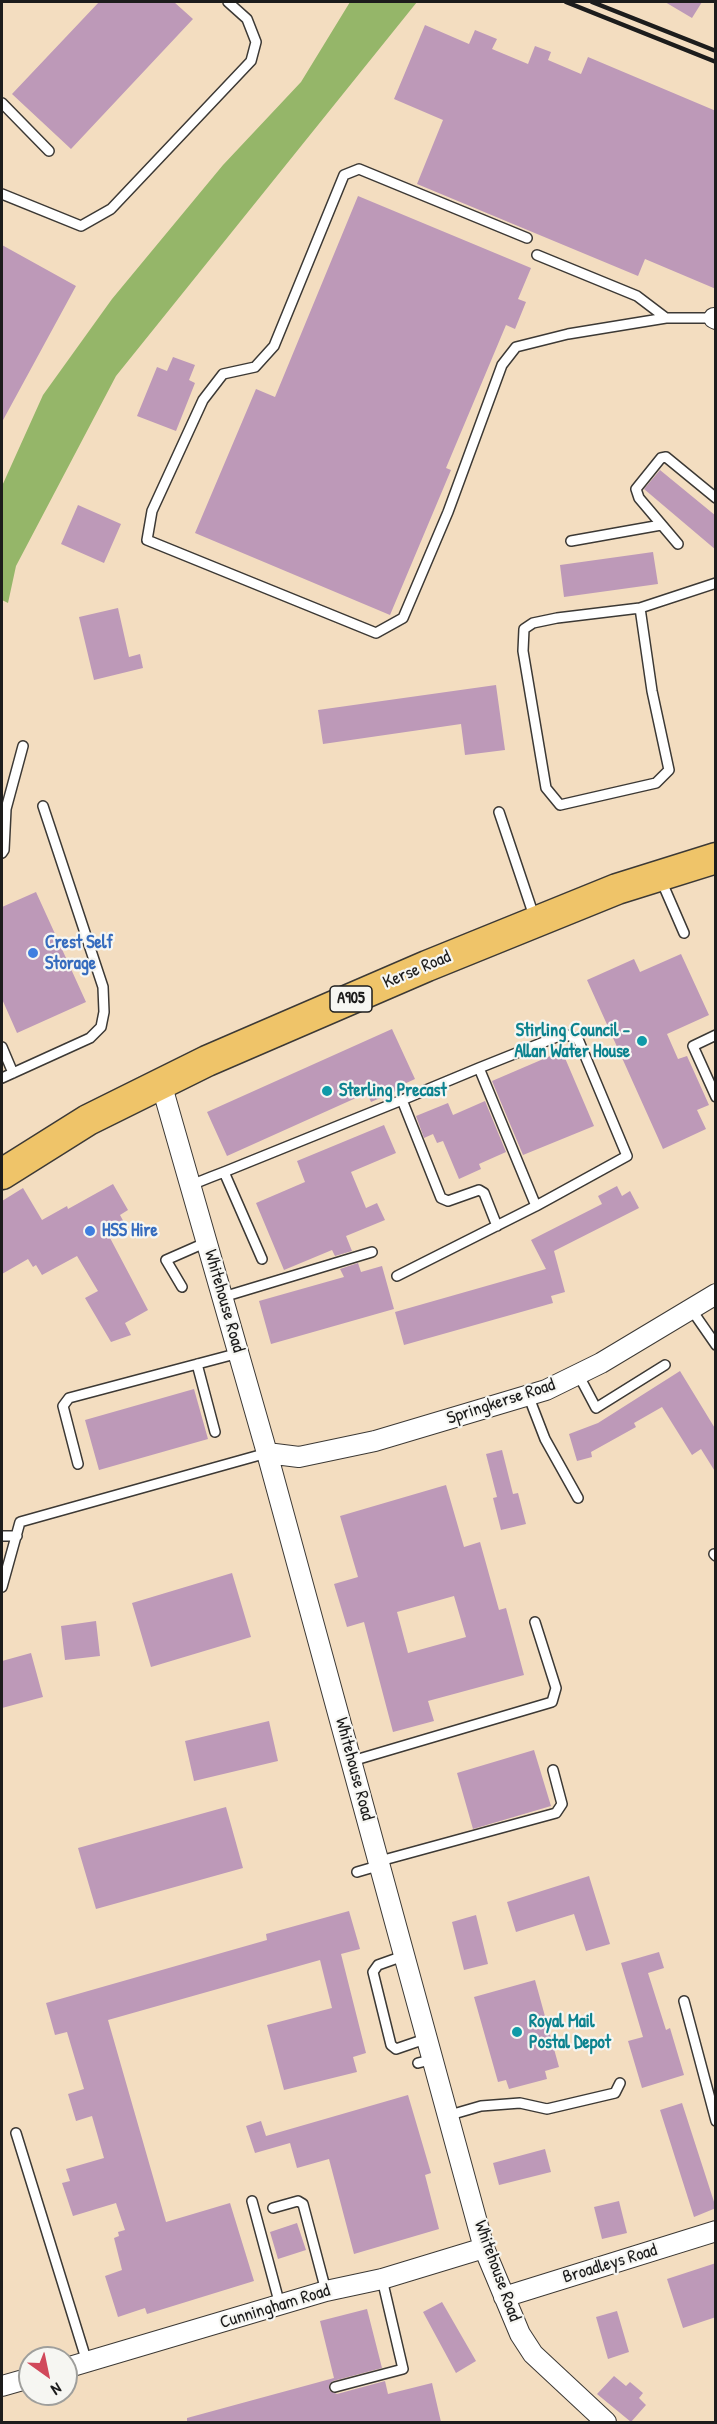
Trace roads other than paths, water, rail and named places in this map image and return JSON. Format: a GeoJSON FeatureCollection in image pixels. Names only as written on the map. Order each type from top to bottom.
{"type":"FeatureCollection","features":[{"type":"Feature","properties":{"kind":"main road","name":"Kerse Road"},"geometry":{"type":"LineString","coordinates":[[2,1174],[88,1119],[161,1083],[427,966],[536,921],[617,889],[716,858]]}},
{"type":"Feature","properties":{"kind":"street","name":"Whitehouse Road"},"geometry":{"type":"LineString","coordinates":[[161,1083],[239,1353],[429,2038],[426,2061],[450,2115],[484,2248],[520,2334],[533,2354],[606,2422]]}},
{"type":"Feature","properties":{"kind":"street","name":"Springkerse Road"},"geometry":{"type":"LineString","coordinates":[[267,1453],[299,1457],[364,1443],[546,1390],[578,1374],[716,1294]]}},
{"type":"Feature","properties":{"kind":"street","name":"Broadleys Road"},"geometry":{"type":"LineString","coordinates":[[504,2297],[716,2231]]}},
{"type":"Feature","properties":{"kind":"street","name":"Cunningham Road"},"geometry":{"type":"LineString","coordinates":[[78,2365],[326,2291],[382,2279],[484,2248]]}},
{"type":"Feature","properties":{"kind":"street"},"geometry":{"type":"LineString","coordinates":[[2,2386],[18,2381]]}},
{"type":"Feature","properties":{"kind":"lane"},"geometry":{"type":"LineString","coordinates":[[2,194],[81,226],[111,209],[251,61],[256,42],[247,19],[228,2]]}},
{"type":"Feature","properties":{"kind":"lane"},"geometry":{"type":"LineString","coordinates":[[2,103],[49,150]]}},
{"type":"Feature","properties":{"kind":"lane"},"geometry":{"type":"LineString","coordinates":[[527,238],[359,169],[344,175],[274,346],[255,367],[223,374],[203,400],[152,511],[147,540],[376,633],[403,618],[448,512],[502,365],[516,347],[568,334],[666,318],[715,318]]}},
{"type":"Feature","properties":{"kind":"lane"},"geometry":{"type":"LineString","coordinates":[[537,255],[637,296],[666,318]]}},
{"type":"Feature","properties":{"kind":"lane"},"geometry":{"type":"LineString","coordinates":[[678,544],[639,498],[636,489],[661,458],[670,459],[716,498]]}},
{"type":"Feature","properties":{"kind":"lane"},"geometry":{"type":"LineString","coordinates":[[571,541],[662,525]]}},
{"type":"Feature","properties":{"kind":"lane"},"geometry":{"type":"LineString","coordinates":[[640,608],[652,691],[669,771],[656,783],[561,805],[546,788],[523,651],[524,629],[532,623],[557,618],[640,608],[716,583]]}},
{"type":"Feature","properties":{"kind":"lane"},"geometry":{"type":"LineString","coordinates":[[2,853],[6,809],[23,746]]}},
{"type":"Feature","properties":{"kind":"lane"},"geometry":{"type":"LineString","coordinates":[[2,1078],[90,1038],[101,1027],[104,1012],[103,987],[43,806]]}},
{"type":"Feature","properties":{"kind":"lane"},"geometry":{"type":"LineString","coordinates":[[499,812],[536,921]]}},
{"type":"Feature","properties":{"kind":"lane"},"geometry":{"type":"LineString","coordinates":[[659,875],[684,933]]}},
{"type":"Feature","properties":{"kind":"lane"},"geometry":{"type":"LineString","coordinates":[[191,1185],[564,1034],[578,1039],[627,1152],[623,1161],[397,1276]]}},
{"type":"Feature","properties":{"kind":"lane"},"geometry":{"type":"LineString","coordinates":[[716,1035],[693,1046],[716,1097]]}},
{"type":"Feature","properties":{"kind":"lane"},"geometry":{"type":"LineString","coordinates":[[2,1047],[13,1073]]}},
{"type":"Feature","properties":{"kind":"lane"},"geometry":{"type":"LineString","coordinates":[[479,1068],[536,1206]]}},
{"type":"Feature","properties":{"kind":"lane"},"geometry":{"type":"LineString","coordinates":[[402,1100],[441,1198],[448,1201],[479,1190],[484,1192],[497,1226]]}},
{"type":"Feature","properties":{"kind":"lane"},"geometry":{"type":"LineString","coordinates":[[224,1172],[262,1259]]}},
{"type":"Feature","properties":{"kind":"lane"},"geometry":{"type":"LineString","coordinates":[[182,1287],[166,1260],[207,1242]]}},
{"type":"Feature","properties":{"kind":"lane"},"geometry":{"type":"LineString","coordinates":[[223,1297],[372,1252]]}},
{"type":"Feature","properties":{"kind":"lane"},"geometry":{"type":"LineString","coordinates":[[692,1308],[716,1345]]}},
{"type":"Feature","properties":{"kind":"lane"},"geometry":{"type":"LineString","coordinates":[[78,1464],[63,1406],[65,1401],[239,1353]]}},
{"type":"Feature","properties":{"kind":"lane"},"geometry":{"type":"LineString","coordinates":[[196,1364],[215,1432]]}},
{"type":"Feature","properties":{"kind":"lane"},"geometry":{"type":"LineString","coordinates":[[578,1374],[596,1408],[665,1365]]}},
{"type":"Feature","properties":{"kind":"lane"},"geometry":{"type":"LineString","coordinates":[[528,1395],[545,1439],[578,1498]]}},
{"type":"Feature","properties":{"kind":"lane"},"geometry":{"type":"LineString","coordinates":[[2,1587],[20,1522],[267,1453]]}},
{"type":"Feature","properties":{"kind":"lane"},"geometry":{"type":"LineString","coordinates":[[2,1536],[17,1536]]}},
{"type":"Feature","properties":{"kind":"lane"},"geometry":{"type":"LineString","coordinates":[[352,1761],[552,1702],[556,1688],[535,1622]]}},
{"type":"Feature","properties":{"kind":"lane"},"geometry":{"type":"LineString","coordinates":[[357,1872],[380,1863],[556,1813],[562,1804],[553,1770]]}},
{"type":"Feature","properties":{"kind":"lane"},"geometry":{"type":"LineString","coordinates":[[406,1956],[378,1965],[374,1972],[391,2045],[396,2049],[429,2038]]}},
{"type":"Feature","properties":{"kind":"lane"},"geometry":{"type":"LineString","coordinates":[[684,2001],[716,2121]]}},
{"type":"Feature","properties":{"kind":"lane"},"geometry":{"type":"LineString","coordinates":[[450,2115],[481,2106],[520,2103],[547,2109],[615,2093],[620,2083]]}},
{"type":"Feature","properties":{"kind":"lane"},"geometry":{"type":"LineString","coordinates":[[16,2133],[87,2362]]}},
{"type":"Feature","properties":{"kind":"lane"},"geometry":{"type":"LineString","coordinates":[[273,2208],[298,2201],[303,2204],[326,2291]]}},
{"type":"Feature","properties":{"kind":"lane"},"geometry":{"type":"LineString","coordinates":[[252,2202],[280,2305]]}},
{"type":"Feature","properties":{"kind":"lane"},"geometry":{"type":"LineString","coordinates":[[335,2387],[403,2368],[382,2279]]}},
{"type":"Feature","properties":{"kind":"railway"},"geometry":{"type":"LineString","coordinates":[[566,2],[716,62]]}},
{"type":"Feature","properties":{"kind":"railway"},"geometry":{"type":"LineString","coordinates":[[592,2],[716,51]]}},
{"type":"Feature","properties":{"kind":"place","name":"Crest Self Storage"},"geometry":{"type":"Point","coordinates":[33,953]}},
{"type":"Feature","properties":{"kind":"place","name":"Stirling Council - Allan Water House"},"geometry":{"type":"Point","coordinates":[642,1041]}},
{"type":"Feature","properties":{"kind":"place","name":"Sterling Precast"},"geometry":{"type":"Point","coordinates":[327,1091]}},
{"type":"Feature","properties":{"kind":"place","name":"HSS Hire"},"geometry":{"type":"Point","coordinates":[90,1231]}},
{"type":"Feature","properties":{"kind":"place","name":"Royal Mail Postal Depot"},"geometry":{"type":"Point","coordinates":[517,2032]}}]}
